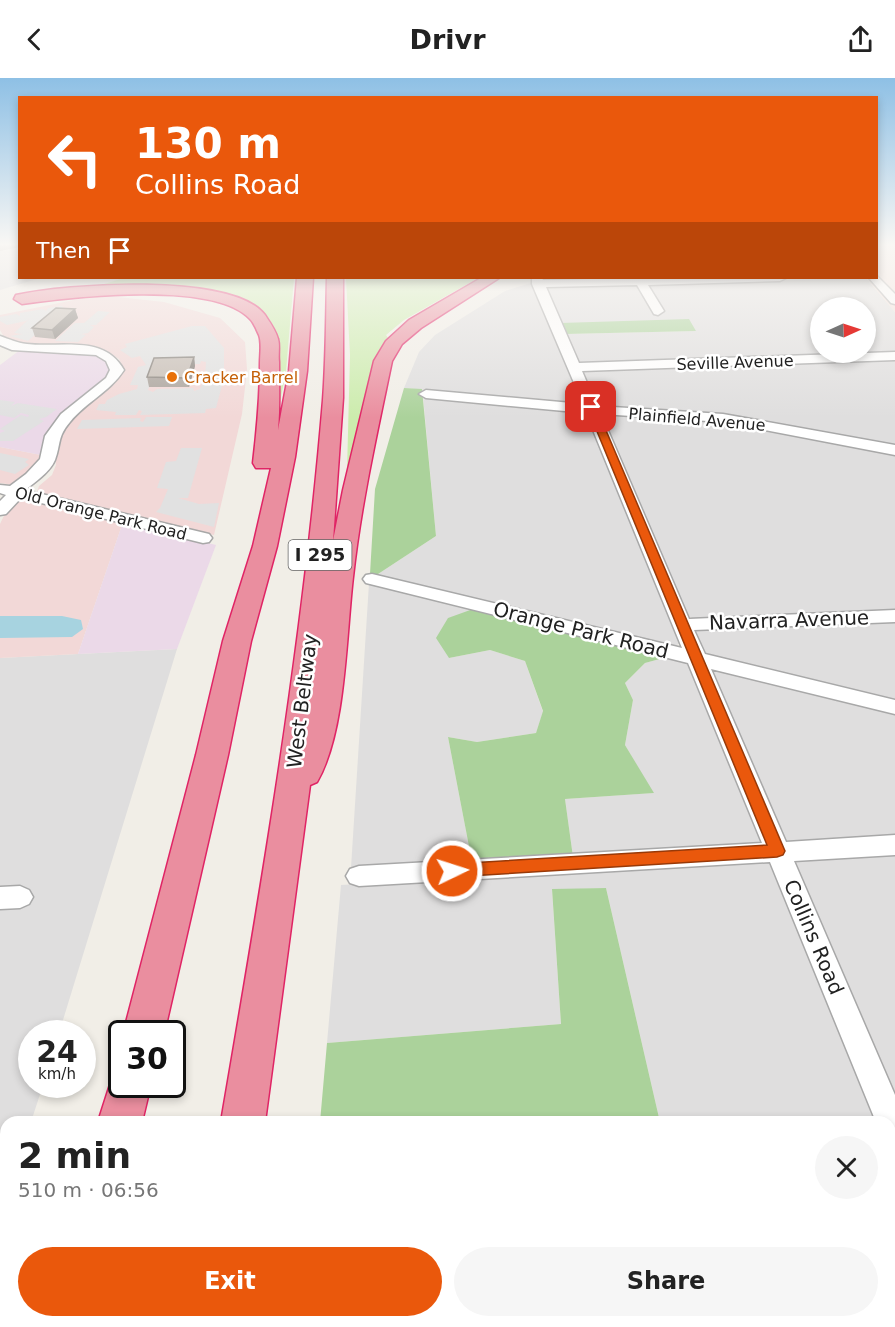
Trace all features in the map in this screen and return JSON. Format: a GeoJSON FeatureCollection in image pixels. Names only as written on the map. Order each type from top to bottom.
{"type":"FeatureCollection","features":[{"type":"Feature","properties":{"kind":"highway"},"geometry":{"type":"LineString","coordinates":[[228,301],[243,308],[262,322],[268,330],[269,338],[270,406],[252,589]]}},
{"type":"Feature","properties":{"kind":"highway","name":"I 295"},"geometry":{"type":"LineString","coordinates":[[146,1020],[252,589],[265,546],[284,457],[298,371],[302,301]]}},
{"type":"Feature","properties":{"kind":"highway","name":"West Beltway"},"geometry":{"type":"LineString","coordinates":[[244,1116],[288,831],[327,475],[333,398],[335,301]]}},
{"type":"Feature","properties":{"kind":"highway"},"geometry":{"type":"LineString","coordinates":[[288,831],[321,729],[341,565],[354,490],[383,361],[395,341],[414,324],[452,301]]}},
{"type":"Feature","properties":{"kind":"highway"},"geometry":{"type":"LineString","coordinates":[[122,1116],[126,1098]]}},
{"type":"Feature","properties":{"kind":"street","name":"Collins Road"},"geometry":{"type":"LineString","coordinates":[[546,301],[889,1116]]}},
{"type":"Feature","properties":{"kind":"street"},"geometry":{"type":"LineString","coordinates":[[652,301],[658,311]]}},
{"type":"Feature","properties":{"kind":"street"},"geometry":{"type":"LineString","coordinates":[[0,340],[20,348],[78,349],[97,352],[110,357],[116,364],[117,370],[111,380],[57,427],[49,446],[47,460],[50,463],[49,471],[14,491],[0,510]]}},
{"type":"Feature","properties":{"kind":"street","name":"Seville Avenue"},"geometry":{"type":"LineString","coordinates":[[575,368],[895,356]]}},
{"type":"Feature","properties":{"kind":"street","name":"Plainfield Avenue"},"geometry":{"type":"LineString","coordinates":[[426,394],[591,407],[610,411],[723,417],[895,450]]}},
{"type":"Feature","properties":{"kind":"street","name":"Old Orange Park Road"},"geometry":{"type":"LineString","coordinates":[[14,491],[203,538]]}},
{"type":"Feature","properties":{"kind":"street","name":"Orange Park Road"},"geometry":{"type":"LineString","coordinates":[[372,579],[895,707]]}},
{"type":"Feature","properties":{"kind":"street","name":"Navarra Avenue"},"geometry":{"type":"LineString","coordinates":[[683,625],[895,616]]}},
{"type":"Feature","properties":{"kind":"street"},"geometry":{"type":"LineString","coordinates":[[358,876],[895,845]]}},
{"type":"Feature","properties":{"kind":"shaded area"},"geometry":{"type":"Polygon","coordinates":[[[68,301],[164,302],[220,318],[245,342],[247,369],[242,414],[214,535],[37,492],[39,486],[52,475],[56,465],[55,449],[58,438],[69,420],[115,382],[123,368],[119,359],[107,351],[85,347],[27,346],[4,337],[0,330],[0,315],[68,301]]]}},
{"type":"Feature","properties":{"kind":"shaded area"},"geometry":{"type":"Polygon","coordinates":[[[489,301],[543,301],[584,401],[583,404],[404,388],[419,352],[435,335],[489,301]]]}},
{"type":"Feature","properties":{"kind":"shaded area"},"geometry":{"type":"Polygon","coordinates":[[[551,301],[810,301],[810,357],[579,364],[565,334],[695,331],[560,323],[551,301]]]}},
{"type":"Feature","properties":{"kind":"shaded area"},"geometry":{"type":"Polygon","coordinates":[[[876,301],[886,301],[895,312],[895,354],[876,355],[876,301]]]}},
{"type":"Feature","properties":{"kind":"shaded area"},"geometry":{"type":"Polygon","coordinates":[[[886,301],[895,301],[895,312],[886,301]]]}},
{"type":"Feature","properties":{"kind":"shaded area"},"geometry":{"type":"Polygon","coordinates":[[[62,306],[64,309],[28,341],[10,336],[23,334],[14,333],[30,318],[7,325],[0,321],[0,317],[16,314],[20,316],[20,313],[43,309],[46,311],[48,308],[62,306]]]}},
{"type":"Feature","properties":{"kind":"shaded area"},"geometry":{"type":"Polygon","coordinates":[[[98,311],[110,312],[96,325],[90,325],[94,327],[88,333],[81,334],[86,335],[78,342],[55,341],[75,323],[84,323],[98,311]]]}},
{"type":"Feature","properties":{"kind":"shaded area"},"geometry":{"type":"Polygon","coordinates":[[[192,326],[205,326],[224,348],[224,378],[216,408],[206,409],[205,413],[140,415],[142,411],[139,410],[136,415],[115,415],[116,412],[96,410],[99,404],[105,404],[107,400],[119,394],[137,389],[138,385],[130,385],[138,367],[146,365],[140,356],[132,358],[120,350],[127,347],[125,344],[192,326]],[[206,362],[157,365],[148,390],[153,392],[157,389],[193,388],[194,391],[200,389],[205,377],[206,362]]]}},
{"type":"Feature","properties":{"kind":"shaded area"},"geometry":{"type":"Polygon","coordinates":[[[20,350],[94,353],[109,363],[110,375],[49,431],[41,455],[0,447],[0,365],[20,350]]]}},
{"type":"Feature","properties":{"kind":"shaded area"},"geometry":{"type":"Polygon","coordinates":[[[895,359],[895,447],[725,415],[600,407],[593,402],[581,371],[810,362],[876,363],[876,360],[895,359]]]}},
{"type":"Feature","properties":{"kind":"shaded area"},"geometry":{"type":"Polygon","coordinates":[[[423,396],[583,409],[589,412],[683,641],[674,647],[375,576],[436,536],[423,396]]]}},
{"type":"Feature","properties":{"kind":"shaded area"},"geometry":{"type":"Polygon","coordinates":[[[0,400],[15,402],[11,406],[18,403],[57,409],[39,419],[44,421],[13,441],[0,441],[0,433],[5,431],[0,429],[21,415],[28,417],[29,415],[21,413],[14,418],[0,415],[0,400]]]}},
{"type":"Feature","properties":{"kind":"shaded area"},"geometry":{"type":"Polygon","coordinates":[[[607,413],[723,420],[895,452],[895,611],[694,619],[685,614],[601,416],[607,413]]]}},
{"type":"Feature","properties":{"kind":"shaded area"},"geometry":{"type":"Polygon","coordinates":[[[146,417],[172,417],[169,426],[77,429],[82,420],[141,418],[140,421],[143,422],[146,417]]]}},
{"type":"Feature","properties":{"kind":"shaded area"},"geometry":{"type":"Polygon","coordinates":[[[0,447],[41,455],[39,462],[29,475],[14,485],[0,483],[0,447]]]}},
{"type":"Feature","properties":{"kind":"shaded area"},"geometry":{"type":"Polygon","coordinates":[[[181,448],[202,448],[188,498],[178,498],[199,504],[219,503],[214,527],[156,512],[168,489],[157,488],[166,462],[176,461],[181,448]]]}},
{"type":"Feature","properties":{"kind":"shaded area"},"geometry":{"type":"Polygon","coordinates":[[[0,453],[29,459],[25,462],[29,465],[15,474],[0,470],[0,453]]]}},
{"type":"Feature","properties":{"kind":"shaded area"},"geometry":{"type":"Polygon","coordinates":[[[28,499],[123,522],[78,654],[0,658],[0,524],[9,505],[18,500],[28,499]]]}},
{"type":"Feature","properties":{"kind":"shaded area"},"geometry":{"type":"Polygon","coordinates":[[[123,522],[216,545],[177,649],[78,654],[123,522]]]}},
{"type":"Feature","properties":{"kind":"shaded area"},"geometry":{"type":"Polygon","coordinates":[[[369,583],[473,609],[449,658],[490,650],[525,661],[543,712],[536,733],[477,742],[448,737],[472,862],[351,868],[369,583]]]}},
{"type":"Feature","properties":{"kind":"shaded area"},"geometry":{"type":"Polygon","coordinates":[[[895,619],[895,703],[701,653],[693,633],[696,630],[895,619]]]}},
{"type":"Feature","properties":{"kind":"shaded area"},"geometry":{"type":"Polygon","coordinates":[[[177,649],[63,1020],[18,1020],[18,1098],[39,1098],[33,1116],[0,1116],[0,658],[177,649]]]}},
{"type":"Feature","properties":{"kind":"shaded area"},"geometry":{"type":"Polygon","coordinates":[[[667,657],[690,664],[761,840],[757,848],[573,857],[565,799],[653,793],[625,745],[633,700],[625,683],[645,663],[667,657]]]}},
{"type":"Feature","properties":{"kind":"shaded area"},"geometry":{"type":"Polygon","coordinates":[[[711,669],[895,712],[895,841],[785,844],[708,672],[711,669]]]}},
{"type":"Feature","properties":{"kind":"shaded area"},"geometry":{"type":"Polygon","coordinates":[[[895,851],[895,1105],[793,861],[895,851]]]}},
{"type":"Feature","properties":{"kind":"shaded area"},"geometry":{"type":"Polygon","coordinates":[[[763,858],[771,861],[879,1116],[659,1116],[606,888],[552,890],[561,1024],[327,1043],[341,885],[763,858]]]}},
{"type":"Feature","properties":{"kind":"green space"},"geometry":{"type":"Polygon","coordinates":[[[231,301],[292,301],[286,371],[280,402],[273,402],[272,339],[231,301]]]}},
{"type":"Feature","properties":{"kind":"green space"},"geometry":{"type":"Polygon","coordinates":[[[347,301],[437,301],[404,320],[386,335],[388,338],[378,360],[351,471],[347,471],[350,355],[347,301]]]}},
{"type":"Feature","properties":{"kind":"green space"},"geometry":{"type":"Polygon","coordinates":[[[689,319],[696,331],[565,334],[560,323],[689,319]]]}},
{"type":"Feature","properties":{"kind":"green space"},"geometry":{"type":"Polygon","coordinates":[[[404,388],[422,389],[436,536],[375,576],[370,574],[375,489],[404,388]]]}},
{"type":"Feature","properties":{"kind":"green space"},"geometry":{"type":"Polygon","coordinates":[[[473,609],[667,657],[645,663],[625,683],[633,700],[625,745],[654,793],[565,799],[573,857],[472,862],[448,737],[477,742],[536,733],[543,711],[525,661],[490,650],[449,658],[436,638],[448,618],[473,609]]]}},
{"type":"Feature","properties":{"kind":"green space"},"geometry":{"type":"Polygon","coordinates":[[[606,888],[659,1116],[321,1116],[327,1043],[561,1024],[552,889],[606,888]]]}},
{"type":"Feature","properties":{"kind":"water"},"geometry":{"type":"Polygon","coordinates":[[[0,616],[62,616],[81,620],[83,629],[72,637],[0,638],[0,616]]]}},
{"type":"Feature","properties":{"kind":"building"},"geometry":{"type":"Polygon","coordinates":[[[56,308],[75,309],[52,330],[32,328],[56,308]]]}},
{"type":"Feature","properties":{"kind":"building"},"geometry":{"type":"Polygon","coordinates":[[[194,357],[187,378],[147,377],[154,358],[194,357]]]}},
{"type":"Feature","properties":{"kind":"place","name":"Cracker Barrel"},"geometry":{"type":"Point","coordinates":[172,377]}},
{"type":"Feature","properties":{"kind":"route"},"geometry":{"type":"LineString","coordinates":[[452,871],[777,851],[591,407]]}}]}
